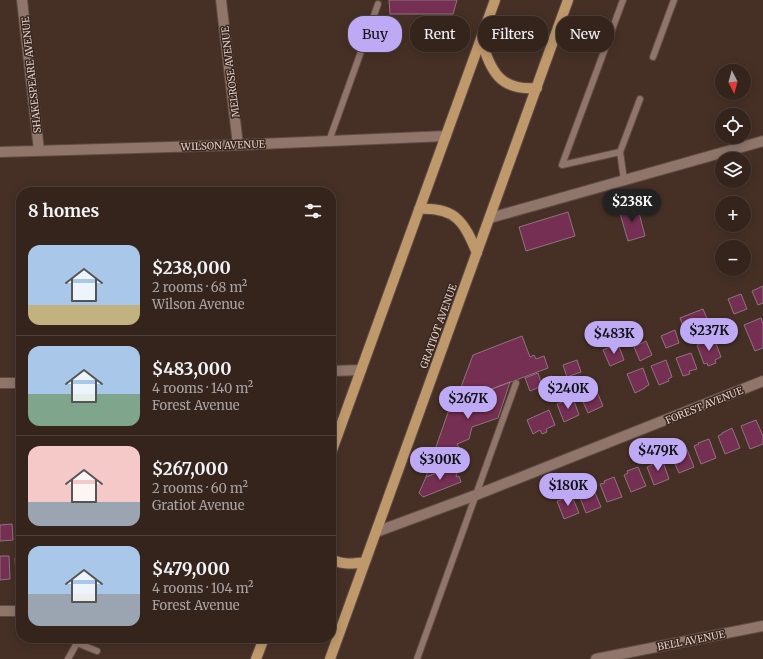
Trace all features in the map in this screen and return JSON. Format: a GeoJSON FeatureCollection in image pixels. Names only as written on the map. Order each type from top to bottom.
{"type":"FeatureCollection","features":[{"type":"Feature","properties":{"kind":"main road"},"geometry":{"type":"LineString","coordinates":[[489,16],[495,0]]}},
{"type":"Feature","properties":{"kind":"main road","name":"GRATIOT AVENUE"},"geometry":{"type":"LineString","coordinates":[[336,642],[568,0]]}},
{"type":"Feature","properties":{"kind":"main road"},"geometry":{"type":"LineString","coordinates":[[336,439],[478,47]]}},
{"type":"Feature","properties":{"kind":"main road"},"geometry":{"type":"LineString","coordinates":[[485,52],[488,62],[499,78],[515,87],[537,88]]}},
{"type":"Feature","properties":{"kind":"main road"},"geometry":{"type":"LineString","coordinates":[[419,209],[437,209],[458,219],[470,237],[477,253]]}},
{"type":"Feature","properties":{"kind":"main road"},"geometry":{"type":"LineString","coordinates":[[336,562],[345,564],[365,562]]}},
{"type":"Feature","properties":{"kind":"main road"},"geometry":{"type":"LineString","coordinates":[[256,659],[262,643]]}},
{"type":"Feature","properties":{"kind":"main road","name":"GRATIOT AVENUE"},"geometry":{"type":"LineString","coordinates":[[330,659],[336,643]]}},
{"type":"Feature","properties":{"kind":"street","name":"SHAKESPEARE AVENUE"},"geometry":{"type":"LineString","coordinates":[[22,0],[39,150]]}},
{"type":"Feature","properties":{"kind":"street","name":"MELROSE AVENUE"},"geometry":{"type":"LineString","coordinates":[[221,0],[238,145]]}},
{"type":"Feature","properties":{"kind":"street","name":"WILSON AVENUE"},"geometry":{"type":"LineString","coordinates":[[0,152],[238,145],[446,136]]}},
{"type":"Feature","properties":{"kind":"street"},"geometry":{"type":"LineString","coordinates":[[490,218],[763,141]]}},
{"type":"Feature","properties":{"kind":"street"},"geometry":{"type":"LineString","coordinates":[[336,371],[361,370]]}},
{"type":"Feature","properties":{"kind":"street","name":"FOREST AVENUE"},"geometry":{"type":"LineString","coordinates":[[376,532],[476,495],[763,381]]}},
{"type":"Feature","properties":{"kind":"street"},"geometry":{"type":"LineString","coordinates":[[0,384],[16,383]]}},
{"type":"Feature","properties":{"kind":"street"},"geometry":{"type":"LineString","coordinates":[[0,611],[16,611]]}},
{"type":"Feature","properties":{"kind":"street","name":"BELL AVENUE"},"geometry":{"type":"LineString","coordinates":[[596,659],[763,626]]}},
{"type":"Feature","properties":{"kind":"lane"},"geometry":{"type":"LineString","coordinates":[[620,152],[562,165],[623,0]]}},
{"type":"Feature","properties":{"kind":"lane"},"geometry":{"type":"LineString","coordinates":[[652,56],[674,0]]}},
{"type":"Feature","properties":{"kind":"lane"},"geometry":{"type":"LineString","coordinates":[[330,140],[378,4]]}},
{"type":"Feature","properties":{"kind":"lane"},"geometry":{"type":"LineString","coordinates":[[624,180],[620,152],[640,99]]}},
{"type":"Feature","properties":{"kind":"lane"},"geometry":{"type":"LineString","coordinates":[[418,659],[516,384]]}},
{"type":"Feature","properties":{"kind":"lane"},"geometry":{"type":"LineString","coordinates":[[68,659],[76,643]]}},
{"type":"Feature","properties":{"kind":"lane"},"geometry":{"type":"LineString","coordinates":[[81,643],[97,651]]}},
{"type":"Feature","properties":{"kind":"building"},"geometry":{"type":"Polygon","coordinates":[[[389,0],[457,0],[453,14],[390,14],[389,0]]]}},
{"type":"Feature","properties":{"kind":"building"},"geometry":{"type":"Polygon","coordinates":[[[637,205],[645,236],[628,241],[619,210],[637,205]]]}},
{"type":"Feature","properties":{"kind":"building"},"geometry":{"type":"Polygon","coordinates":[[[568,212],[575,236],[526,251],[519,227],[568,212]]]}},
{"type":"Feature","properties":{"kind":"building"},"geometry":{"type":"Polygon","coordinates":[[[763,286],[763,303],[758,305],[752,291],[763,286]]]}},
{"type":"Feature","properties":{"kind":"building"},"geometry":{"type":"Polygon","coordinates":[[[741,294],[747,309],[734,314],[728,299],[741,294]]]}},
{"type":"Feature","properties":{"kind":"building"},"geometry":{"type":"Polygon","coordinates":[[[703,309],[708,321],[686,330],[680,318],[703,309]]]}},
{"type":"Feature","properties":{"kind":"building"},"geometry":{"type":"Polygon","coordinates":[[[761,318],[763,324],[763,348],[755,351],[744,325],[761,318]]]}},
{"type":"Feature","properties":{"kind":"building"},"geometry":{"type":"Polygon","coordinates":[[[675,330],[679,343],[666,348],[661,336],[675,330]]]}},
{"type":"Feature","properties":{"kind":"building"},"geometry":{"type":"Polygon","coordinates":[[[522,336],[530,357],[534,355],[536,359],[544,356],[548,368],[455,403],[473,355],[522,336]]]}},
{"type":"Feature","properties":{"kind":"building"},"geometry":{"type":"Polygon","coordinates":[[[714,338],[721,357],[715,360],[716,363],[708,366],[707,363],[704,364],[697,345],[714,338]]]}},
{"type":"Feature","properties":{"kind":"building"},"geometry":{"type":"Polygon","coordinates":[[[646,341],[652,355],[640,361],[634,347],[646,341]]]}},
{"type":"Feature","properties":{"kind":"building"},"geometry":{"type":"Polygon","coordinates":[[[618,344],[624,360],[610,366],[603,350],[618,344]]]}},
{"type":"Feature","properties":{"kind":"building"},"geometry":{"type":"Polygon","coordinates":[[[691,353],[697,369],[689,371],[690,374],[683,376],[676,358],[691,353]]]}},
{"type":"Feature","properties":{"kind":"building"},"geometry":{"type":"Polygon","coordinates":[[[577,360],[581,372],[567,377],[563,365],[577,360]]]}},
{"type":"Feature","properties":{"kind":"building"},"geometry":{"type":"Polygon","coordinates":[[[666,360],[672,377],[668,379],[669,381],[659,385],[651,366],[666,360]]]}},
{"type":"Feature","properties":{"kind":"building"},"geometry":{"type":"Polygon","coordinates":[[[643,368],[649,385],[635,393],[627,374],[643,368]]]}},
{"type":"Feature","properties":{"kind":"building"},"geometry":{"type":"Polygon","coordinates":[[[538,373],[542,386],[530,391],[525,378],[538,373]]]}},
{"type":"Feature","properties":{"kind":"building"},"geometry":{"type":"Polygon","coordinates":[[[552,376],[556,387],[547,391],[543,379],[552,376]]]}},
{"type":"Feature","properties":{"kind":"building"},"geometry":{"type":"Polygon","coordinates":[[[510,382],[498,418],[472,427],[469,439],[457,444],[461,452],[430,464],[451,404],[510,382]]]}},
{"type":"Feature","properties":{"kind":"building"},"geometry":{"type":"Polygon","coordinates":[[[595,387],[603,406],[588,413],[579,393],[595,387]]]}},
{"type":"Feature","properties":{"kind":"building"},"geometry":{"type":"Polygon","coordinates":[[[573,398],[579,415],[564,422],[557,404],[573,398]]]}},
{"type":"Feature","properties":{"kind":"building"},"geometry":{"type":"Polygon","coordinates":[[[549,410],[555,425],[546,429],[547,432],[542,434],[540,430],[533,434],[527,420],[549,410]]]}},
{"type":"Feature","properties":{"kind":"building"},"geometry":{"type":"Polygon","coordinates":[[[756,420],[763,436],[763,444],[750,449],[741,426],[756,420]]]}},
{"type":"Feature","properties":{"kind":"building"},"geometry":{"type":"Polygon","coordinates":[[[732,428],[740,448],[725,454],[718,436],[732,428]]]}},
{"type":"Feature","properties":{"kind":"building"},"geometry":{"type":"Polygon","coordinates":[[[709,439],[716,458],[701,464],[694,446],[709,439]]]}},
{"type":"Feature","properties":{"kind":"building"},"geometry":{"type":"Polygon","coordinates":[[[686,447],[694,467],[679,473],[671,455],[686,447]]]}},
{"type":"Feature","properties":{"kind":"building"},"geometry":{"type":"Polygon","coordinates":[[[463,451],[464,453],[459,465],[426,477],[430,464],[463,451]]]}},
{"type":"Feature","properties":{"kind":"building"},"geometry":{"type":"Polygon","coordinates":[[[662,459],[669,479],[654,485],[647,467],[652,465],[651,463],[662,459]]]}},
{"type":"Feature","properties":{"kind":"building"},"geometry":{"type":"Polygon","coordinates":[[[459,465],[456,477],[459,476],[461,482],[423,497],[419,493],[426,477],[459,465]]]}},
{"type":"Feature","properties":{"kind":"building"},"geometry":{"type":"Polygon","coordinates":[[[638,467],[646,486],[631,492],[624,475],[628,473],[627,471],[638,467]]]}},
{"type":"Feature","properties":{"kind":"building"},"geometry":{"type":"Polygon","coordinates":[[[614,477],[622,497],[607,502],[600,484],[605,483],[604,481],[614,477]]]}},
{"type":"Feature","properties":{"kind":"building"},"geometry":{"type":"Polygon","coordinates":[[[593,488],[601,507],[586,513],[579,495],[593,488]]]}},
{"type":"Feature","properties":{"kind":"building"},"geometry":{"type":"Polygon","coordinates":[[[571,494],[579,513],[564,519],[557,501],[571,494]]]}},
{"type":"Feature","properties":{"kind":"building"},"geometry":{"type":"Polygon","coordinates":[[[12,524],[13,540],[0,541],[0,525],[12,524]]]}},
{"type":"Feature","properties":{"kind":"building"},"geometry":{"type":"Polygon","coordinates":[[[0,556],[9,556],[10,579],[0,580],[0,556]]]}}]}
